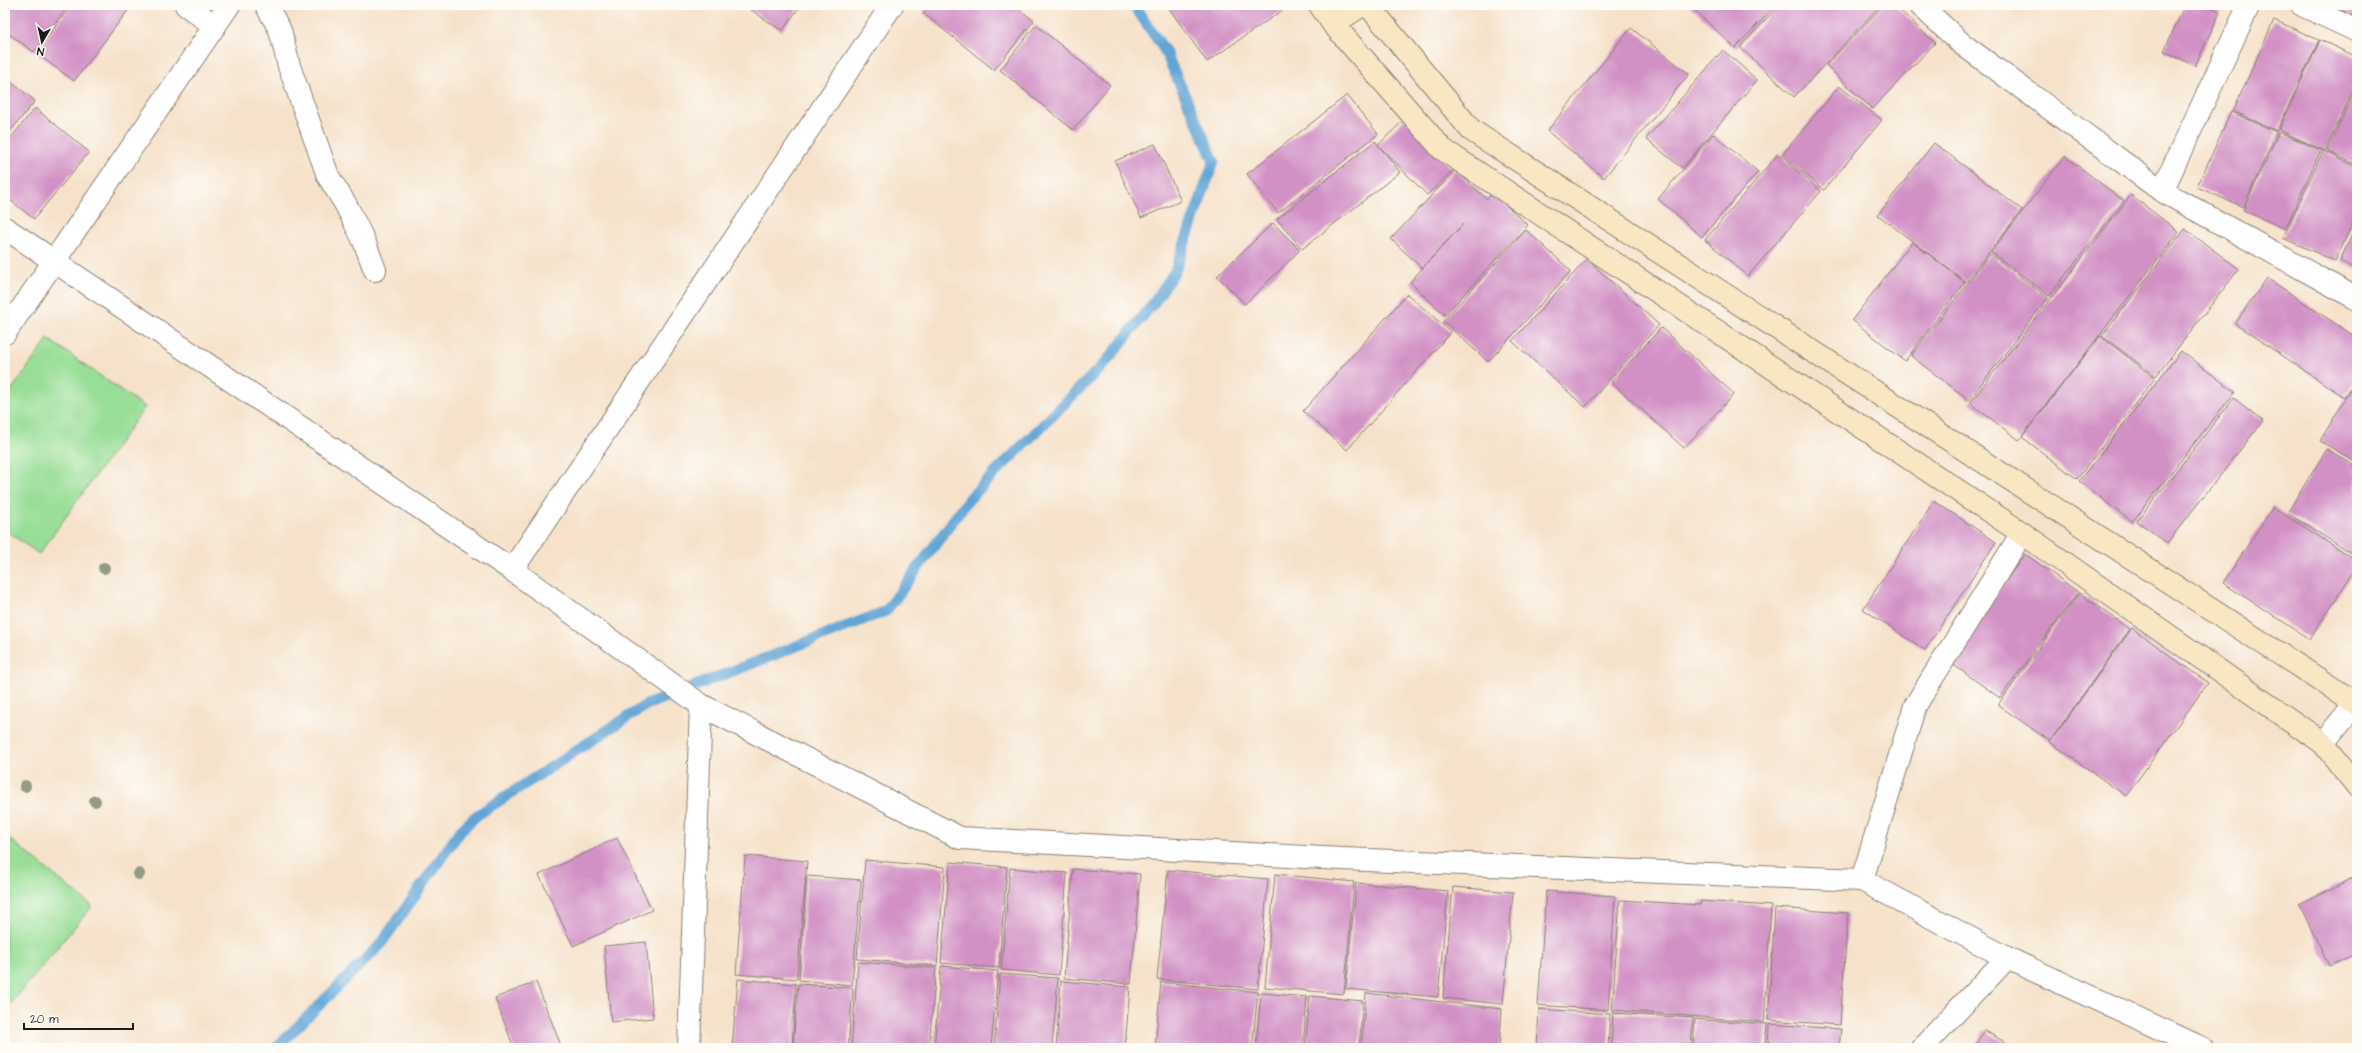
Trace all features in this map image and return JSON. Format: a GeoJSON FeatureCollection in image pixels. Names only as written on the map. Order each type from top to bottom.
{"type":"FeatureCollection","features":[{"type":"Feature","properties":{"kind":"main road"},"geometry":{"type":"LineString","coordinates":[[1320,5],[1333,24],[1442,149],[2022,532],[2323,743],[2357,786]]}},
{"type":"Feature","properties":{"kind":"main road"},"geometry":{"type":"LineString","coordinates":[[1333,24],[1362,5]]}},
{"type":"Feature","properties":{"kind":"main road"},"geometry":{"type":"LineString","coordinates":[[1368,5],[1471,130],[2357,703]]}},
{"type":"Feature","properties":{"kind":"street"},"geometry":{"type":"LineString","coordinates":[[186,5],[215,26]]}},
{"type":"Feature","properties":{"kind":"street"},"geometry":{"type":"LineString","coordinates":[[5,333],[229,5]]}},
{"type":"Feature","properties":{"kind":"street"},"geometry":{"type":"LineString","coordinates":[[266,5],[280,30],[289,66],[328,176],[361,235],[375,270]]}},
{"type":"Feature","properties":{"kind":"street"},"geometry":{"type":"LineString","coordinates":[[512,570],[892,5]]}},
{"type":"Feature","properties":{"kind":"street"},"geometry":{"type":"LineString","coordinates":[[1920,5],[1962,44],[2162,192],[2357,299]]}},
{"type":"Feature","properties":{"kind":"street"},"geometry":{"type":"LineString","coordinates":[[2162,192],[2249,5]]}},
{"type":"Feature","properties":{"kind":"street"},"geometry":{"type":"LineString","coordinates":[[2302,5],[2357,31]]}},
{"type":"Feature","properties":{"kind":"street"},"geometry":{"type":"LineString","coordinates":[[5,228],[512,570],[701,705],[960,838],[1326,858],[1862,880],[2007,958],[2202,1048]]}},
{"type":"Feature","properties":{"kind":"street"},"geometry":{"type":"LineString","coordinates":[[1862,880],[1915,706],[2022,532]]}},
{"type":"Feature","properties":{"kind":"street"},"geometry":{"type":"LineString","coordinates":[[2323,743],[2357,703]]}},
{"type":"Feature","properties":{"kind":"street"},"geometry":{"type":"LineString","coordinates":[[689,1048],[701,705]]}},
{"type":"Feature","properties":{"kind":"street"},"geometry":{"type":"LineString","coordinates":[[1922,1048],[2007,958]]}},
{"type":"Feature","properties":{"kind":"green space"},"geometry":{"type":"Polygon","coordinates":[[[48,339],[145,407],[39,554],[5,530],[5,399],[48,339]]]}},
{"type":"Feature","properties":{"kind":"green space"},"geometry":{"type":"Polygon","coordinates":[[[5,835],[92,906],[5,1011],[5,835]]]}},
{"type":"Feature","properties":{"kind":"building"},"geometry":{"type":"Polygon","coordinates":[[[5,5],[69,5],[34,52],[5,31],[5,5]]]}},
{"type":"Feature","properties":{"kind":"building"},"geometry":{"type":"Polygon","coordinates":[[[71,5],[132,5],[74,81],[36,53],[71,5]]]}},
{"type":"Feature","properties":{"kind":"building"},"geometry":{"type":"Polygon","coordinates":[[[744,5],[801,5],[782,31],[744,5]]]}},
{"type":"Feature","properties":{"kind":"building"},"geometry":{"type":"Polygon","coordinates":[[[930,5],[1014,5],[1034,21],[994,70],[923,13],[930,5]]]}},
{"type":"Feature","properties":{"kind":"building"},"geometry":{"type":"Polygon","coordinates":[[[1171,5],[1290,5],[1207,62],[1168,7],[1171,5]]]}},
{"type":"Feature","properties":{"kind":"building"},"geometry":{"type":"Polygon","coordinates":[[[1689,5],[1776,5],[1735,48],[1689,5]]]}},
{"type":"Feature","properties":{"kind":"building"},"geometry":{"type":"Polygon","coordinates":[[[1779,5],[1881,5],[1794,97],[1740,47],[1779,5]]]}},
{"type":"Feature","properties":{"kind":"building"},"geometry":{"type":"Polygon","coordinates":[[[1884,5],[1894,5],[1935,43],[1872,109],[1826,65],[1884,5]]]}},
{"type":"Feature","properties":{"kind":"building"},"geometry":{"type":"Polygon","coordinates":[[[2185,5],[2208,5],[2220,12],[2195,66],[2164,51],[2185,5]]]}},
{"type":"Feature","properties":{"kind":"building"},"geometry":{"type":"Polygon","coordinates":[[[2329,5],[2357,5],[2357,17],[2337,8],[2329,5]]]}},
{"type":"Feature","properties":{"kind":"building"},"geometry":{"type":"Polygon","coordinates":[[[2274,20],[2319,40],[2277,131],[2233,111],[2274,20]]]}},
{"type":"Feature","properties":{"kind":"building"},"geometry":{"type":"Polygon","coordinates":[[[1036,25],[1110,85],[1073,130],[1000,70],[1036,25]]]}},
{"type":"Feature","properties":{"kind":"building"},"geometry":{"type":"Polygon","coordinates":[[[1631,28],[1689,74],[1604,178],[1547,131],[1631,28]]]}},
{"type":"Feature","properties":{"kind":"building"},"geometry":{"type":"Polygon","coordinates":[[[2320,40],[2357,57],[2357,81],[2325,151],[2279,130],[2320,40]]]}},
{"type":"Feature","properties":{"kind":"building"},"geometry":{"type":"Polygon","coordinates":[[[1723,50],[1757,80],[1682,168],[1646,139],[1723,50]]]}},
{"type":"Feature","properties":{"kind":"building"},"geometry":{"type":"Polygon","coordinates":[[[5,77],[35,101],[5,138],[5,77]]]}},
{"type":"Feature","properties":{"kind":"building"},"geometry":{"type":"Polygon","coordinates":[[[2357,85],[2357,165],[2327,151],[2357,85]]]}},
{"type":"Feature","properties":{"kind":"building"},"geometry":{"type":"Polygon","coordinates":[[[1839,86],[1882,120],[1824,190],[1782,155],[1839,86]]]}},
{"type":"Feature","properties":{"kind":"building"},"geometry":{"type":"Polygon","coordinates":[[[1347,95],[1378,134],[1278,213],[1247,174],[1347,95]]]}},
{"type":"Feature","properties":{"kind":"building"},"geometry":{"type":"Polygon","coordinates":[[[35,108],[89,152],[34,219],[5,196],[5,145],[35,108]]]}},
{"type":"Feature","properties":{"kind":"building"},"geometry":{"type":"Polygon","coordinates":[[[2231,112],[2277,132],[2243,207],[2197,187],[2231,112]]]}},
{"type":"Feature","properties":{"kind":"building"},"geometry":{"type":"Polygon","coordinates":[[[1405,119],[1453,170],[1427,195],[1378,145],[1405,119]]]}},
{"type":"Feature","properties":{"kind":"building"},"geometry":{"type":"Polygon","coordinates":[[[2279,132],[2321,150],[2285,229],[2243,210],[2279,132]]]}},
{"type":"Feature","properties":{"kind":"building"},"geometry":{"type":"Polygon","coordinates":[[[1713,134],[1758,172],[1702,237],[1658,199],[1713,134]]]}},
{"type":"Feature","properties":{"kind":"building"},"geometry":{"type":"Polygon","coordinates":[[[1375,141],[1400,172],[1302,249],[1277,219],[1375,141]]]}},
{"type":"Feature","properties":{"kind":"building"},"geometry":{"type":"Polygon","coordinates":[[[1934,143],[2022,210],[1966,282],[1878,215],[1934,143]]]}},
{"type":"Feature","properties":{"kind":"building"},"geometry":{"type":"Polygon","coordinates":[[[1155,144],[1181,201],[1141,218],[1115,161],[1155,144]]]}},
{"type":"Feature","properties":{"kind":"building"},"geometry":{"type":"Polygon","coordinates":[[[2323,151],[2357,167],[2357,214],[2335,261],[2283,238],[2323,151]]]}},
{"type":"Feature","properties":{"kind":"building"},"geometry":{"type":"Polygon","coordinates":[[[1778,154],[1821,191],[1748,276],[1705,240],[1778,154]]]}},
{"type":"Feature","properties":{"kind":"building"},"geometry":{"type":"Polygon","coordinates":[[[2065,156],[2124,201],[2049,296],[1991,252],[2065,156]]]}},
{"type":"Feature","properties":{"kind":"building"},"geometry":{"type":"Polygon","coordinates":[[[1455,170],[1487,199],[1492,193],[1528,225],[1445,315],[1410,282],[1463,224],[1422,268],[1391,239],[1455,170]]]}},
{"type":"Feature","properties":{"kind":"building"},"geometry":{"type":"Polygon","coordinates":[[[2131,195],[2179,232],[2019,440],[1970,403],[2131,195]]]}},
{"type":"Feature","properties":{"kind":"building"},"geometry":{"type":"Polygon","coordinates":[[[1273,223],[1300,250],[1245,304],[1217,276],[1273,223]]]}},
{"type":"Feature","properties":{"kind":"building"},"geometry":{"type":"Polygon","coordinates":[[[2357,224],[2357,269],[2340,261],[2357,224]]]}},
{"type":"Feature","properties":{"kind":"building"},"geometry":{"type":"Polygon","coordinates":[[[2185,229],[2239,269],[2156,376],[2102,336],[2185,229]]]}},
{"type":"Feature","properties":{"kind":"building"},"geometry":{"type":"Polygon","coordinates":[[[1526,230],[1571,271],[1488,362],[1443,321],[1526,230]]]}},
{"type":"Feature","properties":{"kind":"building"},"geometry":{"type":"Polygon","coordinates":[[[1912,242],[1965,282],[1905,361],[1852,320],[1912,242]]]}},
{"type":"Feature","properties":{"kind":"building"},"geometry":{"type":"Polygon","coordinates":[[[1990,254],[2048,298],[1969,400],[1911,356],[1990,254]]]}},
{"type":"Feature","properties":{"kind":"building"},"geometry":{"type":"Polygon","coordinates":[[[1587,259],[1659,325],[1585,407],[1512,341],[1587,259]]]}},
{"type":"Feature","properties":{"kind":"building"},"geometry":{"type":"Polygon","coordinates":[[[2267,278],[2357,338],[2357,378],[2344,397],[2235,324],[2267,278]]]}},
{"type":"Feature","properties":{"kind":"building"},"geometry":{"type":"Polygon","coordinates":[[[1407,294],[1451,332],[1347,450],[1303,411],[1407,294]]]}},
{"type":"Feature","properties":{"kind":"building"},"geometry":{"type":"Polygon","coordinates":[[[1661,328],[1734,394],[1684,448],[1611,382],[1661,328]]]}},
{"type":"Feature","properties":{"kind":"building"},"geometry":{"type":"Polygon","coordinates":[[[2100,336],[2155,378],[2077,479],[2022,437],[2100,336]]]}},
{"type":"Feature","properties":{"kind":"building"},"geometry":{"type":"Polygon","coordinates":[[[2181,351],[2235,392],[2132,522],[2079,481],[2181,351]]]}},
{"type":"Feature","properties":{"kind":"building"},"geometry":{"type":"Polygon","coordinates":[[[2351,389],[2357,393],[2357,463],[2320,441],[2351,389]]]}},
{"type":"Feature","properties":{"kind":"building"},"geometry":{"type":"Polygon","coordinates":[[[2234,398],[2263,421],[2167,543],[2137,521],[2234,398]]]}},
{"type":"Feature","properties":{"kind":"building"},"geometry":{"type":"Polygon","coordinates":[[[2327,449],[2357,467],[2357,551],[2354,555],[2287,513],[2327,449]]]}},
{"type":"Feature","properties":{"kind":"building"},"geometry":{"type":"Polygon","coordinates":[[[1934,501],[1996,542],[1925,650],[1863,609],[1934,501]]]}},
{"type":"Feature","properties":{"kind":"building"},"geometry":{"type":"Polygon","coordinates":[[[2273,507],[2357,561],[2357,566],[2310,639],[2223,583],[2273,507]]]}},
{"type":"Feature","properties":{"kind":"building"},"geometry":{"type":"Polygon","coordinates":[[[2025,554],[2078,592],[2000,698],[1948,661],[2025,554]]]}},
{"type":"Feature","properties":{"kind":"building"},"geometry":{"type":"Polygon","coordinates":[[[2079,593],[2130,629],[2050,741],[1998,705],[2079,593]]]}},
{"type":"Feature","properties":{"kind":"building"},"geometry":{"type":"Polygon","coordinates":[[[2132,628],[2208,683],[2126,796],[2050,742],[2132,628]]]}},
{"type":"Feature","properties":{"kind":"building"},"geometry":{"type":"Polygon","coordinates":[[[617,838],[652,910],[573,946],[539,875],[617,838]]]}},
{"type":"Feature","properties":{"kind":"building"},"geometry":{"type":"Polygon","coordinates":[[[745,856],[807,861],[797,979],[736,974],[745,856]]]}},
{"type":"Feature","properties":{"kind":"building"},"geometry":{"type":"Polygon","coordinates":[[[865,860],[945,867],[937,966],[857,959],[865,860]]]}},
{"type":"Feature","properties":{"kind":"building"},"geometry":{"type":"Polygon","coordinates":[[[950,862],[1007,867],[999,968],[941,963],[950,862]]]}},
{"type":"Feature","properties":{"kind":"building"},"geometry":{"type":"Polygon","coordinates":[[[1010,868],[1067,873],[1059,975],[1001,970],[1010,868]]]}},
{"type":"Feature","properties":{"kind":"building"},"geometry":{"type":"Polygon","coordinates":[[[1073,869],[1140,874],[1131,984],[1064,978],[1073,869]]]}},
{"type":"Feature","properties":{"kind":"building"},"geometry":{"type":"Polygon","coordinates":[[[1168,870],[1268,879],[1258,989],[1157,979],[1168,870]]]}},
{"type":"Feature","properties":{"kind":"building"},"geometry":{"type":"Polygon","coordinates":[[[1275,874],[1354,882],[1344,994],[1265,987],[1275,874]]]}},
{"type":"Feature","properties":{"kind":"building"},"geometry":{"type":"Polygon","coordinates":[[[807,876],[861,880],[852,985],[799,980],[807,876]]]}},
{"type":"Feature","properties":{"kind":"building"},"geometry":{"type":"Polygon","coordinates":[[[2357,876],[2357,953],[2329,966],[2299,904],[2357,876]]]}},
{"type":"Feature","properties":{"kind":"building"},"geometry":{"type":"Polygon","coordinates":[[[1356,883],[1448,891],[1438,997],[1346,989],[1356,883]]]}},
{"type":"Feature","properties":{"kind":"building"},"geometry":{"type":"Polygon","coordinates":[[[1453,887],[1513,892],[1503,1004],[1443,998],[1453,887]]]}},
{"type":"Feature","properties":{"kind":"building"},"geometry":{"type":"Polygon","coordinates":[[[1546,891],[1615,896],[1608,1010],[1538,1005],[1546,891]]]}},
{"type":"Feature","properties":{"kind":"building"},"geometry":{"type":"Polygon","coordinates":[[[1620,900],[1700,905],[1701,901],[1771,906],[1764,1022],[1612,1010],[1620,900]]]}},
{"type":"Feature","properties":{"kind":"building"},"geometry":{"type":"Polygon","coordinates":[[[1775,908],[1848,913],[1840,1025],[1768,1020],[1775,908]]]}},
{"type":"Feature","properties":{"kind":"building"},"geometry":{"type":"Polygon","coordinates":[[[646,942],[653,1018],[611,1022],[604,946],[646,942]]]}},
{"type":"Feature","properties":{"kind":"building"},"geometry":{"type":"Polygon","coordinates":[[[858,962],[936,968],[929,1048],[851,1048],[858,962]]]}},
{"type":"Feature","properties":{"kind":"building"},"geometry":{"type":"Polygon","coordinates":[[[941,966],[998,971],[991,1048],[934,1048],[941,966]]]}},
{"type":"Feature","properties":{"kind":"building"},"geometry":{"type":"Polygon","coordinates":[[[1000,974],[1058,978],[1052,1048],[994,1048],[1000,974]]]}},
{"type":"Feature","properties":{"kind":"building"},"geometry":{"type":"Polygon","coordinates":[[[738,979],[796,984],[792,1048],[732,1048],[738,979]]]}},
{"type":"Feature","properties":{"kind":"building"},"geometry":{"type":"Polygon","coordinates":[[[1061,981],[1130,987],[1125,1048],[1056,1048],[1061,981]]]}},
{"type":"Feature","properties":{"kind":"building"},"geometry":{"type":"Polygon","coordinates":[[[536,982],[562,1048],[514,1048],[495,998],[536,982]]]}},
{"type":"Feature","properties":{"kind":"building"},"geometry":{"type":"Polygon","coordinates":[[[1161,982],[1258,992],[1252,1048],[1155,1048],[1161,982]]]}},
{"type":"Feature","properties":{"kind":"building"},"geometry":{"type":"Polygon","coordinates":[[[798,984],[853,988],[848,1048],[793,1048],[798,984]]]}},
{"type":"Feature","properties":{"kind":"building"},"geometry":{"type":"Polygon","coordinates":[[[1261,993],[1307,997],[1303,1048],[1256,1048],[1261,993]]]}},
{"type":"Feature","properties":{"kind":"building"},"geometry":{"type":"Polygon","coordinates":[[[1366,993],[1502,1009],[1499,1048],[1361,1048],[1366,993]]]}},
{"type":"Feature","properties":{"kind":"building"},"geometry":{"type":"Polygon","coordinates":[[[1310,996],[1363,1001],[1359,1048],[1305,1048],[1310,996]]]}},
{"type":"Feature","properties":{"kind":"building"},"geometry":{"type":"Polygon","coordinates":[[[1539,1009],[1610,1014],[1608,1048],[1537,1048],[1539,1009]]]}},
{"type":"Feature","properties":{"kind":"building"},"geometry":{"type":"Polygon","coordinates":[[[1613,1013],[1693,1018],[1691,1048],[1611,1048],[1613,1013]]]}},
{"type":"Feature","properties":{"kind":"building"},"geometry":{"type":"Polygon","coordinates":[[[1695,1019],[1767,1024],[1765,1048],[1693,1048],[1695,1019]]]}},
{"type":"Feature","properties":{"kind":"building"},"geometry":{"type":"Polygon","coordinates":[[[1769,1024],[1841,1029],[1839,1048],[1768,1048],[1769,1024]]]}},
{"type":"Feature","properties":{"kind":"building"},"geometry":{"type":"Polygon","coordinates":[[[1984,1030],[2015,1048],[1974,1048],[1984,1030]]]}},
{"type":"Feature","properties":{"kind":"waterway"},"geometry":{"type":"LineString","coordinates":[[276,1048],[380,945],[461,830],[476,816],[646,705],[886,611],[969,499],[1105,363],[1155,301],[1175,271],[1214,161],[1165,51],[1135,7],[1137,5]]}}]}
